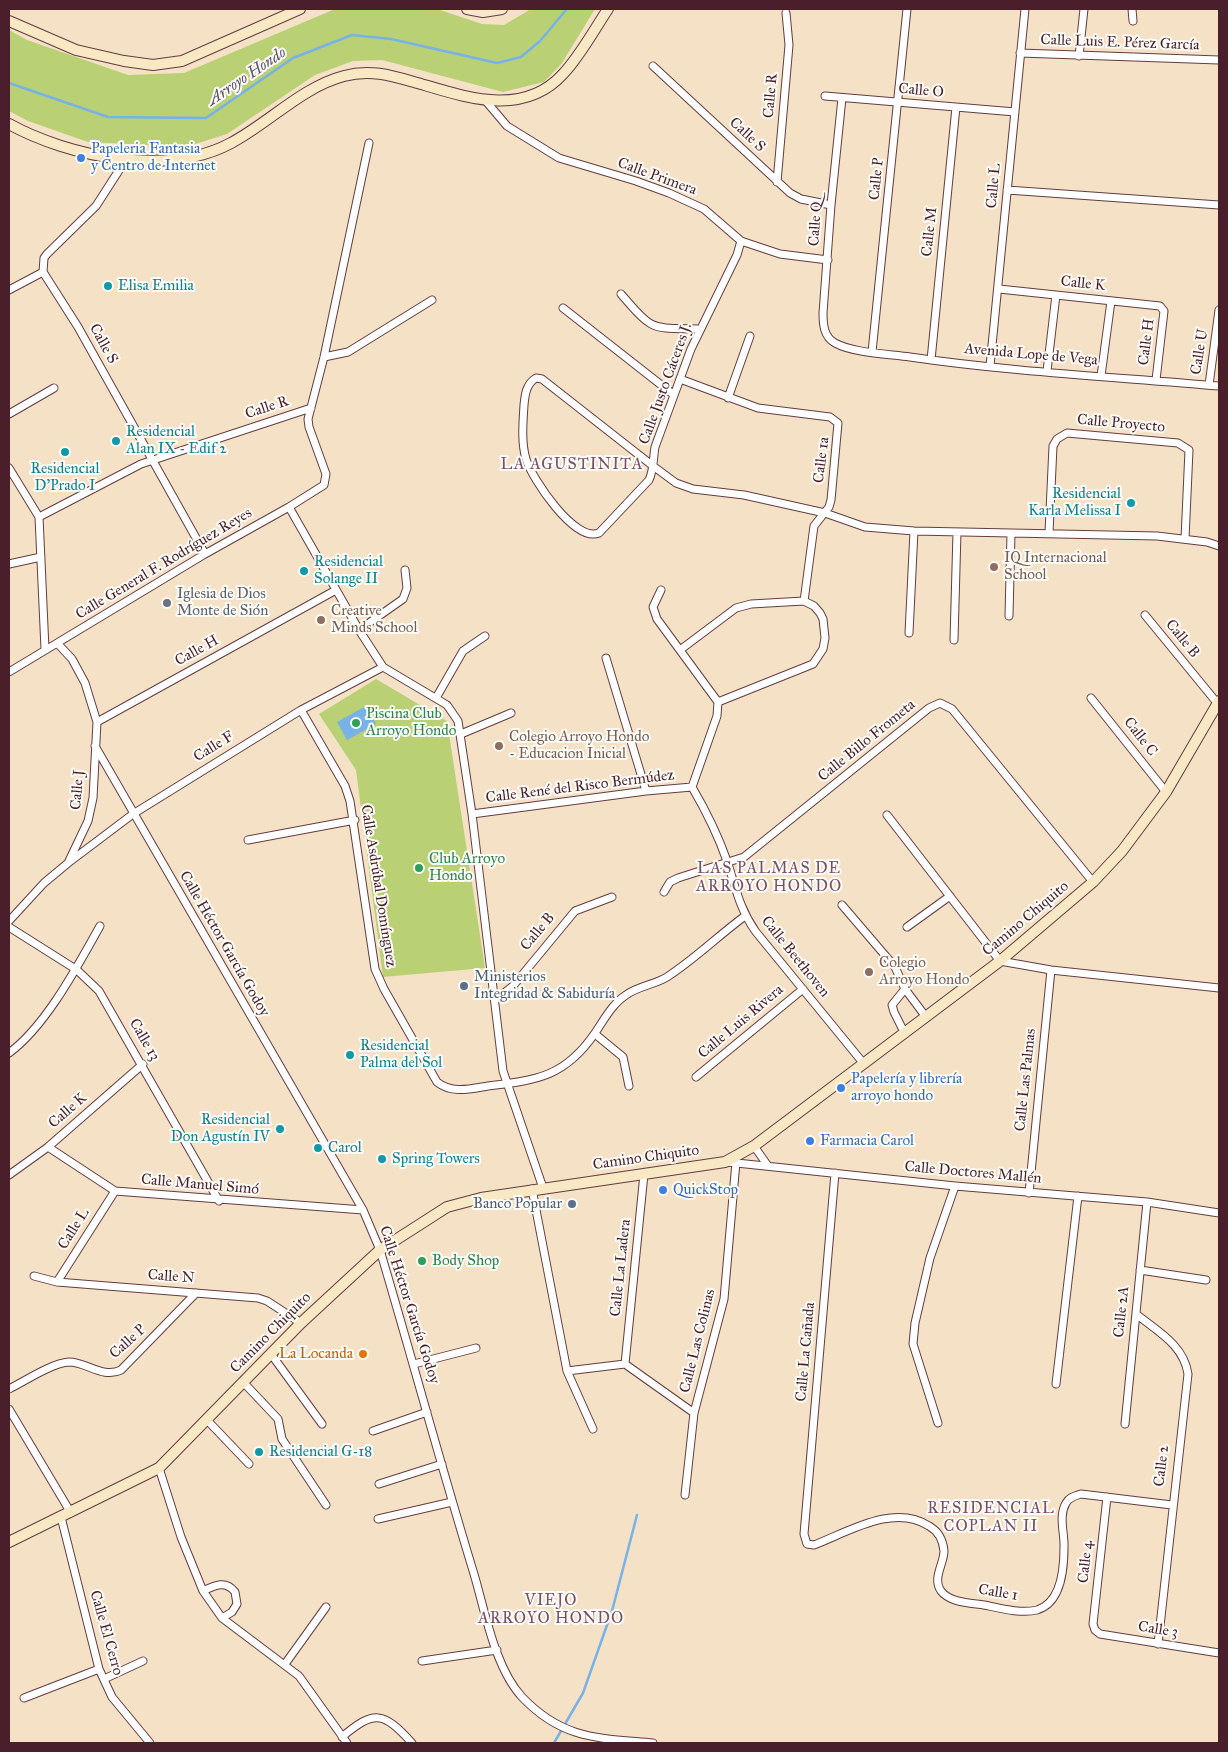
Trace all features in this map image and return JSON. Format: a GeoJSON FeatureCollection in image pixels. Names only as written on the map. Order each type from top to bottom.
{"type":"FeatureCollection","features":[{"type":"Feature","properties":{"kind":"main road"},"geometry":{"type":"LineString","coordinates":[[9,20],[76,50],[124,61],[153,65],[182,61],[300,9]]}},
{"type":"Feature","properties":{"kind":"main road"},"geometry":{"type":"LineString","coordinates":[[467,9],[483,12],[502,9]]}},
{"type":"Feature","properties":{"kind":"main road"},"geometry":{"type":"LineString","coordinates":[[9,124],[23,132],[87,153],[125,161],[163,161],[198,156],[230,144],[319,85],[358,73],[382,72],[485,100],[504,102],[524,99],[543,90],[563,75],[608,9]]}},
{"type":"Feature","properties":{"kind":"main road","name":"Camino Chiquito"},"geometry":{"type":"LineString","coordinates":[[9,1542],[159,1468],[301,1323],[380,1250],[447,1207],[481,1198],[532,1189],[724,1162],[754,1146],[905,1034],[1000,960],[1093,882],[1122,851],[1166,792],[1218,702]]}},
{"type":"Feature","properties":{"kind":"street","name":"Calle P"},"geometry":{"type":"LineString","coordinates":[[872,352],[899,103],[907,9]]}},
{"type":"Feature","properties":{"kind":"street","name":"Calle L"},"geometry":{"type":"LineString","coordinates":[[990,366],[999,290],[1025,9]]}},
{"type":"Feature","properties":{"kind":"street"},"geometry":{"type":"LineString","coordinates":[[1079,56],[1084,9]]}},
{"type":"Feature","properties":{"kind":"street"},"geometry":{"type":"LineString","coordinates":[[1132,9],[1133,22]]}},
{"type":"Feature","properties":{"kind":"street","name":"Calle R"},"geometry":{"type":"LineString","coordinates":[[777,182],[789,45],[786,13]]}},
{"type":"Feature","properties":{"kind":"street","name":"Calle Luis E. Pérez García"},"geometry":{"type":"LineString","coordinates":[[1020,53],[1219,60]]}},
{"type":"Feature","properties":{"kind":"street","name":"Calle S"},"geometry":{"type":"LineString","coordinates":[[653,66],[777,182],[801,199],[831,204]]}},
{"type":"Feature","properties":{"kind":"street","name":"Calle O"},"geometry":{"type":"LineString","coordinates":[[825,96],[1015,112]]}},
{"type":"Feature","properties":{"kind":"street","name":"Calle Q"},"geometry":{"type":"LineString","coordinates":[[840,346],[828,336],[823,322],[831,204],[842,98]]}},
{"type":"Feature","properties":{"kind":"street","name":"Calle Primera"},"geometry":{"type":"LineString","coordinates":[[485,100],[507,126],[550,154],[572,164],[636,181],[669,193],[704,210],[740,240],[780,254],[828,260]]}},
{"type":"Feature","properties":{"kind":"street","name":"Calle M"},"geometry":{"type":"LineString","coordinates":[[931,360],[956,107]]}},
{"type":"Feature","properties":{"kind":"street"},"geometry":{"type":"LineString","coordinates":[[311,408],[324,357],[369,143]]}},
{"type":"Feature","properties":{"kind":"street"},"geometry":{"type":"LineString","coordinates":[[9,290],[43,272],[44,258],[96,206],[125,161]]}},
{"type":"Feature","properties":{"kind":"street"},"geometry":{"type":"LineString","coordinates":[[1008,190],[1219,205]]}},
{"type":"Feature","properties":{"kind":"street","name":"Calle Justo Cáceres J."},"geometry":{"type":"LineString","coordinates":[[653,466],[542,378],[532,380],[525,393],[523,439],[526,458],[534,477],[546,496],[580,531],[594,535],[605,528],[649,480],[653,466],[655,447],[680,379],[700,329],[737,255],[740,240]]}},
{"type":"Feature","properties":{"kind":"street","name":"Calle S"},"geometry":{"type":"LineString","coordinates":[[43,272],[78,328],[205,554]]}},
{"type":"Feature","properties":{"kind":"street","name":"Calle K"},"geometry":{"type":"LineString","coordinates":[[999,290],[1111,300],[1163,308]]}},
{"type":"Feature","properties":{"kind":"street"},"geometry":{"type":"LineString","coordinates":[[621,294],[645,322],[653,327],[700,329]]}},
{"type":"Feature","properties":{"kind":"street"},"geometry":{"type":"LineString","coordinates":[[1047,371],[1056,295]]}},
{"type":"Feature","properties":{"kind":"street"},"geometry":{"type":"LineString","coordinates":[[324,357],[348,352],[432,300]]}},
{"type":"Feature","properties":{"kind":"street"},"geometry":{"type":"LineString","coordinates":[[1101,376],[1111,300]]}},
{"type":"Feature","properties":{"kind":"street"},"geometry":{"type":"LineString","coordinates":[[563,308],[674,395]]}},
{"type":"Feature","properties":{"kind":"street","name":"Calle H"},"geometry":{"type":"LineString","coordinates":[[1156,380],[1163,308]]}},
{"type":"Feature","properties":{"kind":"street","name":"Calle U"},"geometry":{"type":"LineString","coordinates":[[1209,385],[1219,323],[1219,310]]}},
{"type":"Feature","properties":{"kind":"street"},"geometry":{"type":"LineString","coordinates":[[728,398],[750,336]]}},
{"type":"Feature","properties":{"kind":"street","name":"Avenida Lope de Vega"},"geometry":{"type":"LineString","coordinates":[[840,346],[931,360],[1219,386]]}},
{"type":"Feature","properties":{"kind":"street","name":"Calle 1a"},"geometry":{"type":"LineString","coordinates":[[680,379],[728,398],[769,411],[830,417],[837,420],[839,427],[831,500],[825,513],[817,520],[814,526],[804,602]]}},
{"type":"Feature","properties":{"kind":"street"},"geometry":{"type":"LineString","coordinates":[[9,414],[54,388]]}},
{"type":"Feature","properties":{"kind":"street","name":"Calle R"},"geometry":{"type":"LineString","coordinates":[[39,517],[152,460],[311,408]]}},
{"type":"Feature","properties":{"kind":"street","name":"Calle General F. Rodríguez Reyes"},"geometry":{"type":"LineString","coordinates":[[9,672],[205,554],[289,508],[324,485],[326,474],[308,427],[311,408]]}},
{"type":"Feature","properties":{"kind":"street","name":"Calle Proyecto"},"geometry":{"type":"LineString","coordinates":[[1049,533],[1053,446],[1057,439],[1067,433],[1184,445],[1189,450],[1190,458],[1185,539]]}},
{"type":"Feature","properties":{"kind":"street"},"geometry":{"type":"LineString","coordinates":[[653,466],[671,480],[693,489],[744,495],[825,513],[865,527],[914,531],[1049,533],[1185,539],[1219,546]]}},
{"type":"Feature","properties":{"kind":"street"},"geometry":{"type":"LineString","coordinates":[[9,468],[39,517],[45,649]]}},
{"type":"Feature","properties":{"kind":"street"},"geometry":{"type":"LineString","coordinates":[[289,508],[358,630],[383,667],[447,705],[458,720],[472,814],[506,1084],[543,1188]]}},
{"type":"Feature","properties":{"kind":"street"},"geometry":{"type":"LineString","coordinates":[[909,633],[914,531]]}},
{"type":"Feature","properties":{"kind":"street"},"geometry":{"type":"LineString","coordinates":[[954,640],[957,532]]}},
{"type":"Feature","properties":{"kind":"street"},"geometry":{"type":"LineString","coordinates":[[1008,616],[1011,533]]}},
{"type":"Feature","properties":{"kind":"street"},"geometry":{"type":"LineString","coordinates":[[9,564],[41,557]]}},
{"type":"Feature","properties":{"kind":"street"},"geometry":{"type":"LineString","coordinates":[[358,630],[403,599],[407,588],[405,570]]}},
{"type":"Feature","properties":{"kind":"street","name":"Calle H"},"geometry":{"type":"LineString","coordinates":[[97,722],[336,590]]}},
{"type":"Feature","properties":{"kind":"street"},"geometry":{"type":"LineString","coordinates":[[661,590],[654,603],[655,615],[718,702],[717,716],[692,787]]}},
{"type":"Feature","properties":{"kind":"street"},"geometry":{"type":"LineString","coordinates":[[680,650],[736,608],[751,604],[804,602],[814,606],[823,618],[825,638],[818,660],[807,667],[718,702]]}},
{"type":"Feature","properties":{"kind":"street","name":"Calle B"},"geometry":{"type":"LineString","coordinates":[[1145,615],[1218,702]]}},
{"type":"Feature","properties":{"kind":"street"},"geometry":{"type":"LineString","coordinates":[[436,698],[463,651],[486,636]]}},
{"type":"Feature","properties":{"kind":"street","name":"Calle J"},"geometry":{"type":"LineString","coordinates":[[9,921],[44,883],[68,863],[88,821],[93,798],[97,722],[85,683],[72,659],[58,644]]}},
{"type":"Feature","properties":{"kind":"street"},"geometry":{"type":"LineString","coordinates":[[606,658],[646,791]]}},
{"type":"Feature","properties":{"kind":"street","name":"Calle F"},"geometry":{"type":"LineString","coordinates":[[68,863],[133,814],[301,710],[383,667]]}},
{"type":"Feature","properties":{"kind":"street","name":"Calle C"},"geometry":{"type":"LineString","coordinates":[[1092,698],[1166,792]]}},
{"type":"Feature","properties":{"kind":"street","name":"Calle Billo Frometa"},"geometry":{"type":"LineString","coordinates":[[664,892],[670,882],[678,878],[744,857],[929,708],[940,703],[952,709],[1093,882]]}},
{"type":"Feature","properties":{"kind":"street","name":"Calle Asdrúbal Domínguez"},"geometry":{"type":"LineString","coordinates":[[301,710],[345,786],[355,820],[372,956],[384,989],[437,1082],[442,1086],[462,1090],[506,1084],[552,1074],[573,1060],[595,1034],[620,999],[631,991],[669,976],[745,916]]}},
{"type":"Feature","properties":{"kind":"street"},"geometry":{"type":"LineString","coordinates":[[461,734],[511,713]]}},
{"type":"Feature","properties":{"kind":"street","name":"Calle Héctor García Godoy"},"geometry":{"type":"LineString","coordinates":[[95,746],[363,1210],[380,1250],[428,1412],[452,1502],[497,1650],[509,1680],[521,1696],[538,1711],[559,1725],[584,1736],[654,1743]]}},
{"type":"Feature","properties":{"kind":"street","name":"Calle René del Risco Bermúdez"},"geometry":{"type":"LineString","coordinates":[[472,814],[646,791],[692,787]]}},
{"type":"Feature","properties":{"kind":"street","name":"Calle Beethoven"},"geometry":{"type":"LineString","coordinates":[[692,787],[711,821],[727,862],[736,897],[745,916],[864,1064]]}},
{"type":"Feature","properties":{"kind":"street"},"geometry":{"type":"LineString","coordinates":[[887,815],[1000,960],[1051,970],[1219,988]]}},
{"type":"Feature","properties":{"kind":"street"},"geometry":{"type":"LineString","coordinates":[[248,840],[355,820]]}},
{"type":"Feature","properties":{"kind":"street"},"geometry":{"type":"LineString","coordinates":[[907,927],[950,896]]}},
{"type":"Feature","properties":{"kind":"street","name":"Calle B"},"geometry":{"type":"LineString","coordinates":[[495,1000],[513,986],[575,911],[584,905],[612,897]]}},
{"type":"Feature","properties":{"kind":"street"},"geometry":{"type":"LineString","coordinates":[[842,905],[895,967],[906,989],[926,1017]]}},
{"type":"Feature","properties":{"kind":"street"},"geometry":{"type":"LineString","coordinates":[[9,1053],[35,1027],[77,970],[100,926]]}},
{"type":"Feature","properties":{"kind":"street","name":"Calle 13"},"geometry":{"type":"LineString","coordinates":[[10,930],[77,970],[99,991],[219,1201]]}},
{"type":"Feature","properties":{"kind":"street","name":"Calle Las Palmas"},"geometry":{"type":"LineString","coordinates":[[1029,1193],[1051,970]]}},
{"type":"Feature","properties":{"kind":"street","name":"Calle Luis Rivera"},"geometry":{"type":"LineString","coordinates":[[696,1077],[803,988]]}},
{"type":"Feature","properties":{"kind":"street"},"geometry":{"type":"LineString","coordinates":[[905,1034],[892,1005],[906,989]]}},
{"type":"Feature","properties":{"kind":"street"},"geometry":{"type":"LineString","coordinates":[[595,1034],[622,1057],[629,1086]]}},
{"type":"Feature","properties":{"kind":"street","name":"Calle K"},"geometry":{"type":"LineString","coordinates":[[9,1175],[48,1147],[142,1064]]}},
{"type":"Feature","properties":{"kind":"street"},"geometry":{"type":"LineString","coordinates":[[754,1146],[768,1166]]}},
{"type":"Feature","properties":{"kind":"street","name":"Calle Manuel Simó"},"geometry":{"type":"LineString","coordinates":[[48,1147],[115,1191],[219,1201],[363,1210]]}},
{"type":"Feature","properties":{"kind":"street","name":"Calle Doctores Mallén"},"geometry":{"type":"LineString","coordinates":[[724,1162],[1029,1193],[1147,1202],[1219,1213]]}},
{"type":"Feature","properties":{"kind":"street","name":"Calle Las Colinas"},"geometry":{"type":"LineString","coordinates":[[685,1495],[694,1413],[724,1299],[736,1162]]}},
{"type":"Feature","properties":{"kind":"street","name":"Calle La Cañada"},"geometry":{"type":"LineString","coordinates":[[804,1534],[835,1173]]}},
{"type":"Feature","properties":{"kind":"street","name":"Calle La Ladera"},"geometry":{"type":"LineString","coordinates":[[625,1364],[644,1174]]}},
{"type":"Feature","properties":{"kind":"street"},"geometry":{"type":"LineString","coordinates":[[938,1423],[913,1344],[915,1323],[930,1258],[955,1186]]}},
{"type":"Feature","properties":{"kind":"street"},"geometry":{"type":"LineString","coordinates":[[532,1189],[567,1371],[594,1429]]}},
{"type":"Feature","properties":{"kind":"street","name":"Calle L"},"geometry":{"type":"LineString","coordinates":[[57,1282],[115,1191]]}},
{"type":"Feature","properties":{"kind":"street"},"geometry":{"type":"LineString","coordinates":[[1056,1384],[1078,1196]]}},
{"type":"Feature","properties":{"kind":"street","name":"Calle 2A"},"geometry":{"type":"LineString","coordinates":[[1125,1424],[1147,1202]]}},
{"type":"Feature","properties":{"kind":"street"},"geometry":{"type":"LineString","coordinates":[[1140,1270],[1206,1280]]}},
{"type":"Feature","properties":{"kind":"street","name":"Calle N"},"geometry":{"type":"LineString","coordinates":[[34,1276],[57,1282],[258,1298],[267,1301],[301,1323]]}},
{"type":"Feature","properties":{"kind":"street","name":"Calle P"},"geometry":{"type":"LineString","coordinates":[[9,1389],[62,1363],[73,1362],[107,1372],[118,1372],[127,1366],[196,1293]]}},
{"type":"Feature","properties":{"kind":"street","name":"Calle 2"},"geometry":{"type":"LineString","coordinates":[[1136,1314],[1179,1350],[1186,1361],[1188,1374],[1158,1644]]}},
{"type":"Feature","properties":{"kind":"street"},"geometry":{"type":"LineString","coordinates":[[414,1364],[476,1348]]}},
{"type":"Feature","properties":{"kind":"street"},"geometry":{"type":"LineString","coordinates":[[271,1354],[322,1424]]}},
{"type":"Feature","properties":{"kind":"street"},"geometry":{"type":"LineString","coordinates":[[567,1371],[625,1364],[694,1413]]}},
{"type":"Feature","properties":{"kind":"street"},"geometry":{"type":"LineString","coordinates":[[244,1383],[278,1419],[282,1439],[326,1505]]}},
{"type":"Feature","properties":{"kind":"street","name":"Calle El Cerro"},"geometry":{"type":"LineString","coordinates":[[9,1409],[66,1515],[99,1669],[122,1711],[150,1743]]}},
{"type":"Feature","properties":{"kind":"street"},"geometry":{"type":"LineString","coordinates":[[373,1431],[428,1412]]}},
{"type":"Feature","properties":{"kind":"street"},"geometry":{"type":"LineString","coordinates":[[206,1419],[249,1464]]}},
{"type":"Feature","properties":{"kind":"street"},"geometry":{"type":"LineString","coordinates":[[379,1484],[442,1464]]}},
{"type":"Feature","properties":{"kind":"street"},"geometry":{"type":"LineString","coordinates":[[159,1468],[181,1537],[203,1591],[222,1618],[299,1676],[344,1740],[364,1719],[378,1718],[390,1722],[412,1743]]}},
{"type":"Feature","properties":{"kind":"street","name":"Calle 1"},"geometry":{"type":"LineString","coordinates":[[804,1534],[807,1544],[814,1545],[862,1524],[896,1518],[921,1521],[934,1529],[941,1537],[944,1552],[937,1579],[941,1592],[953,1599],[1004,1609],[1036,1610],[1049,1604],[1057,1591],[1061,1578],[1064,1548],[1062,1520],[1065,1505],[1070,1498],[1081,1494],[1172,1505]]}},
{"type":"Feature","properties":{"kind":"street","name":"Calle 4"},"geometry":{"type":"LineString","coordinates":[[1095,1630],[1094,1624],[1107,1497]]}},
{"type":"Feature","properties":{"kind":"street"},"geometry":{"type":"LineString","coordinates":[[378,1519],[452,1502]]}},
{"type":"Feature","properties":{"kind":"street"},"geometry":{"type":"LineString","coordinates":[[203,1591],[218,1584],[225,1584],[235,1592],[237,1604],[232,1612],[222,1618]]}},
{"type":"Feature","properties":{"kind":"street"},"geometry":{"type":"LineString","coordinates":[[285,1664],[326,1607]]}},
{"type":"Feature","properties":{"kind":"street","name":"Calle 3"},"geometry":{"type":"LineString","coordinates":[[1095,1630],[1100,1634],[1219,1653]]}},
{"type":"Feature","properties":{"kind":"street"},"geometry":{"type":"LineString","coordinates":[[422,1661],[497,1650]]}},
{"type":"Feature","properties":{"kind":"street"},"geometry":{"type":"LineString","coordinates":[[104,1679],[143,1661]]}},
{"type":"Feature","properties":{"kind":"street"},"geometry":{"type":"LineString","coordinates":[[24,1698],[99,1669]]}},
{"type":"Feature","properties":{"kind":"green space"},"geometry":{"type":"Polygon","coordinates":[[[335,9],[437,9],[482,24],[504,25],[531,9],[595,9],[562,63],[544,82],[503,92],[382,60],[353,61],[315,75],[227,134],[186,147],[88,142],[28,121],[9,111],[9,30],[27,40],[128,75],[184,73],[335,9]]]}},
{"type":"Feature","properties":{"kind":"green space","name":"Club Arroyo Hondo"},"geometry":{"type":"Polygon","coordinates":[[[376,679],[447,721],[485,968],[383,977],[356,770],[319,714],[376,679]]]}},
{"type":"Feature","properties":{"kind":"water","name":"Piscina Club Arroyo Hondo"},"geometry":{"type":"Polygon","coordinates":[[[366,706],[376,724],[347,740],[337,722],[366,706]]]}},
{"type":"Feature","properties":{"kind":"waterway","name":"Arroyo Hondo"},"geometry":{"type":"LineString","coordinates":[[9,83],[108,117],[206,118],[293,58],[352,35],[391,39],[497,63],[521,57],[540,41],[566,10]]}},
{"type":"Feature","properties":{"kind":"waterway"},"geometry":{"type":"LineString","coordinates":[[554,1743],[583,1693],[612,1611],[637,1515]]}},
{"type":"Feature","properties":{"kind":"place","name":"Papeleria Fantasia y Centro de Internet"},"geometry":{"type":"Point","coordinates":[81,158]}},
{"type":"Feature","properties":{"kind":"place","name":"Elisa Emilia"},"geometry":{"type":"Point","coordinates":[108,286]}},
{"type":"Feature","properties":{"kind":"place","name":"Residencial Alan IX - Edif 2"},"geometry":{"type":"Point","coordinates":[116,441]}},
{"type":"Feature","properties":{"kind":"place","name":"Residencial D'Prado I"},"geometry":{"type":"Point","coordinates":[65,452]}},
{"type":"Feature","properties":{"kind":"place","name":"Residencial Karla Melissa I"},"geometry":{"type":"Point","coordinates":[1131,503]}},
{"type":"Feature","properties":{"kind":"place","name":"IQ Internacional School"},"geometry":{"type":"Point","coordinates":[994,567]}},
{"type":"Feature","properties":{"kind":"place","name":"Residencial Solange II"},"geometry":{"type":"Point","coordinates":[304,571]}},
{"type":"Feature","properties":{"kind":"place","name":"Iglesia de Dios Monte de Sión"},"geometry":{"type":"Point","coordinates":[167,603]}},
{"type":"Feature","properties":{"kind":"place","name":"Creative Minds School"},"geometry":{"type":"Point","coordinates":[321,620]}},
{"type":"Feature","properties":{"kind":"place","name":"Piscina Club Arroyo Hondo"},"geometry":{"type":"Point","coordinates":[356,723]}},
{"type":"Feature","properties":{"kind":"place","name":"Colegio Arroyo Hondo - Educacion Inicial"},"geometry":{"type":"Point","coordinates":[499,746]}},
{"type":"Feature","properties":{"kind":"place","name":"Club Arroyo Hondo"},"geometry":{"type":"Point","coordinates":[419,868]}},
{"type":"Feature","properties":{"kind":"place","name":"Colegio Arroyo Hondo"},"geometry":{"type":"Point","coordinates":[869,972]}},
{"type":"Feature","properties":{"kind":"place","name":"Ministerios Integridad & Sabiduría"},"geometry":{"type":"Point","coordinates":[464,986]}},
{"type":"Feature","properties":{"kind":"place","name":"Residencial Palma del Sol"},"geometry":{"type":"Point","coordinates":[350,1055]}},
{"type":"Feature","properties":{"kind":"place","name":"Papelería y librería arroyo hondo"},"geometry":{"type":"Point","coordinates":[841,1088]}},
{"type":"Feature","properties":{"kind":"place","name":"Residencial Don Agustín IV"},"geometry":{"type":"Point","coordinates":[280,1129]}},
{"type":"Feature","properties":{"kind":"place","name":"Farmacia Carol"},"geometry":{"type":"Point","coordinates":[810,1141]}},
{"type":"Feature","properties":{"kind":"place","name":"Carol"},"geometry":{"type":"Point","coordinates":[318,1148]}},
{"type":"Feature","properties":{"kind":"place","name":"Spring Towers"},"geometry":{"type":"Point","coordinates":[382,1159]}},
{"type":"Feature","properties":{"kind":"place","name":"QuickStop"},"geometry":{"type":"Point","coordinates":[663,1190]}},
{"type":"Feature","properties":{"kind":"place","name":"Banco Popular"},"geometry":{"type":"Point","coordinates":[572,1204]}},
{"type":"Feature","properties":{"kind":"place","name":"Body Shop"},"geometry":{"type":"Point","coordinates":[422,1261]}},
{"type":"Feature","properties":{"kind":"place","name":"La Locanda"},"geometry":{"type":"Point","coordinates":[363,1354]}},
{"type":"Feature","properties":{"kind":"place","name":"Residencial G-18"},"geometry":{"type":"Point","coordinates":[259,1452]}},
{"type":"Feature","properties":{"kind":"district","name":"LA AGUSTINITA"},"geometry":{"type":"Point","coordinates":[572,465]}},
{"type":"Feature","properties":{"kind":"district","name":"LAS PALMAS DE ARROYO HONDO"},"geometry":{"type":"Point","coordinates":[769,878]}},
{"type":"Feature","properties":{"kind":"district","name":"RESIDENCIAL COPLAN II"},"geometry":{"type":"Point","coordinates":[991,1518]}},
{"type":"Feature","properties":{"kind":"district","name":"VIEJO ARROYO HONDO"},"geometry":{"type":"Point","coordinates":[551,1610]}}]}
